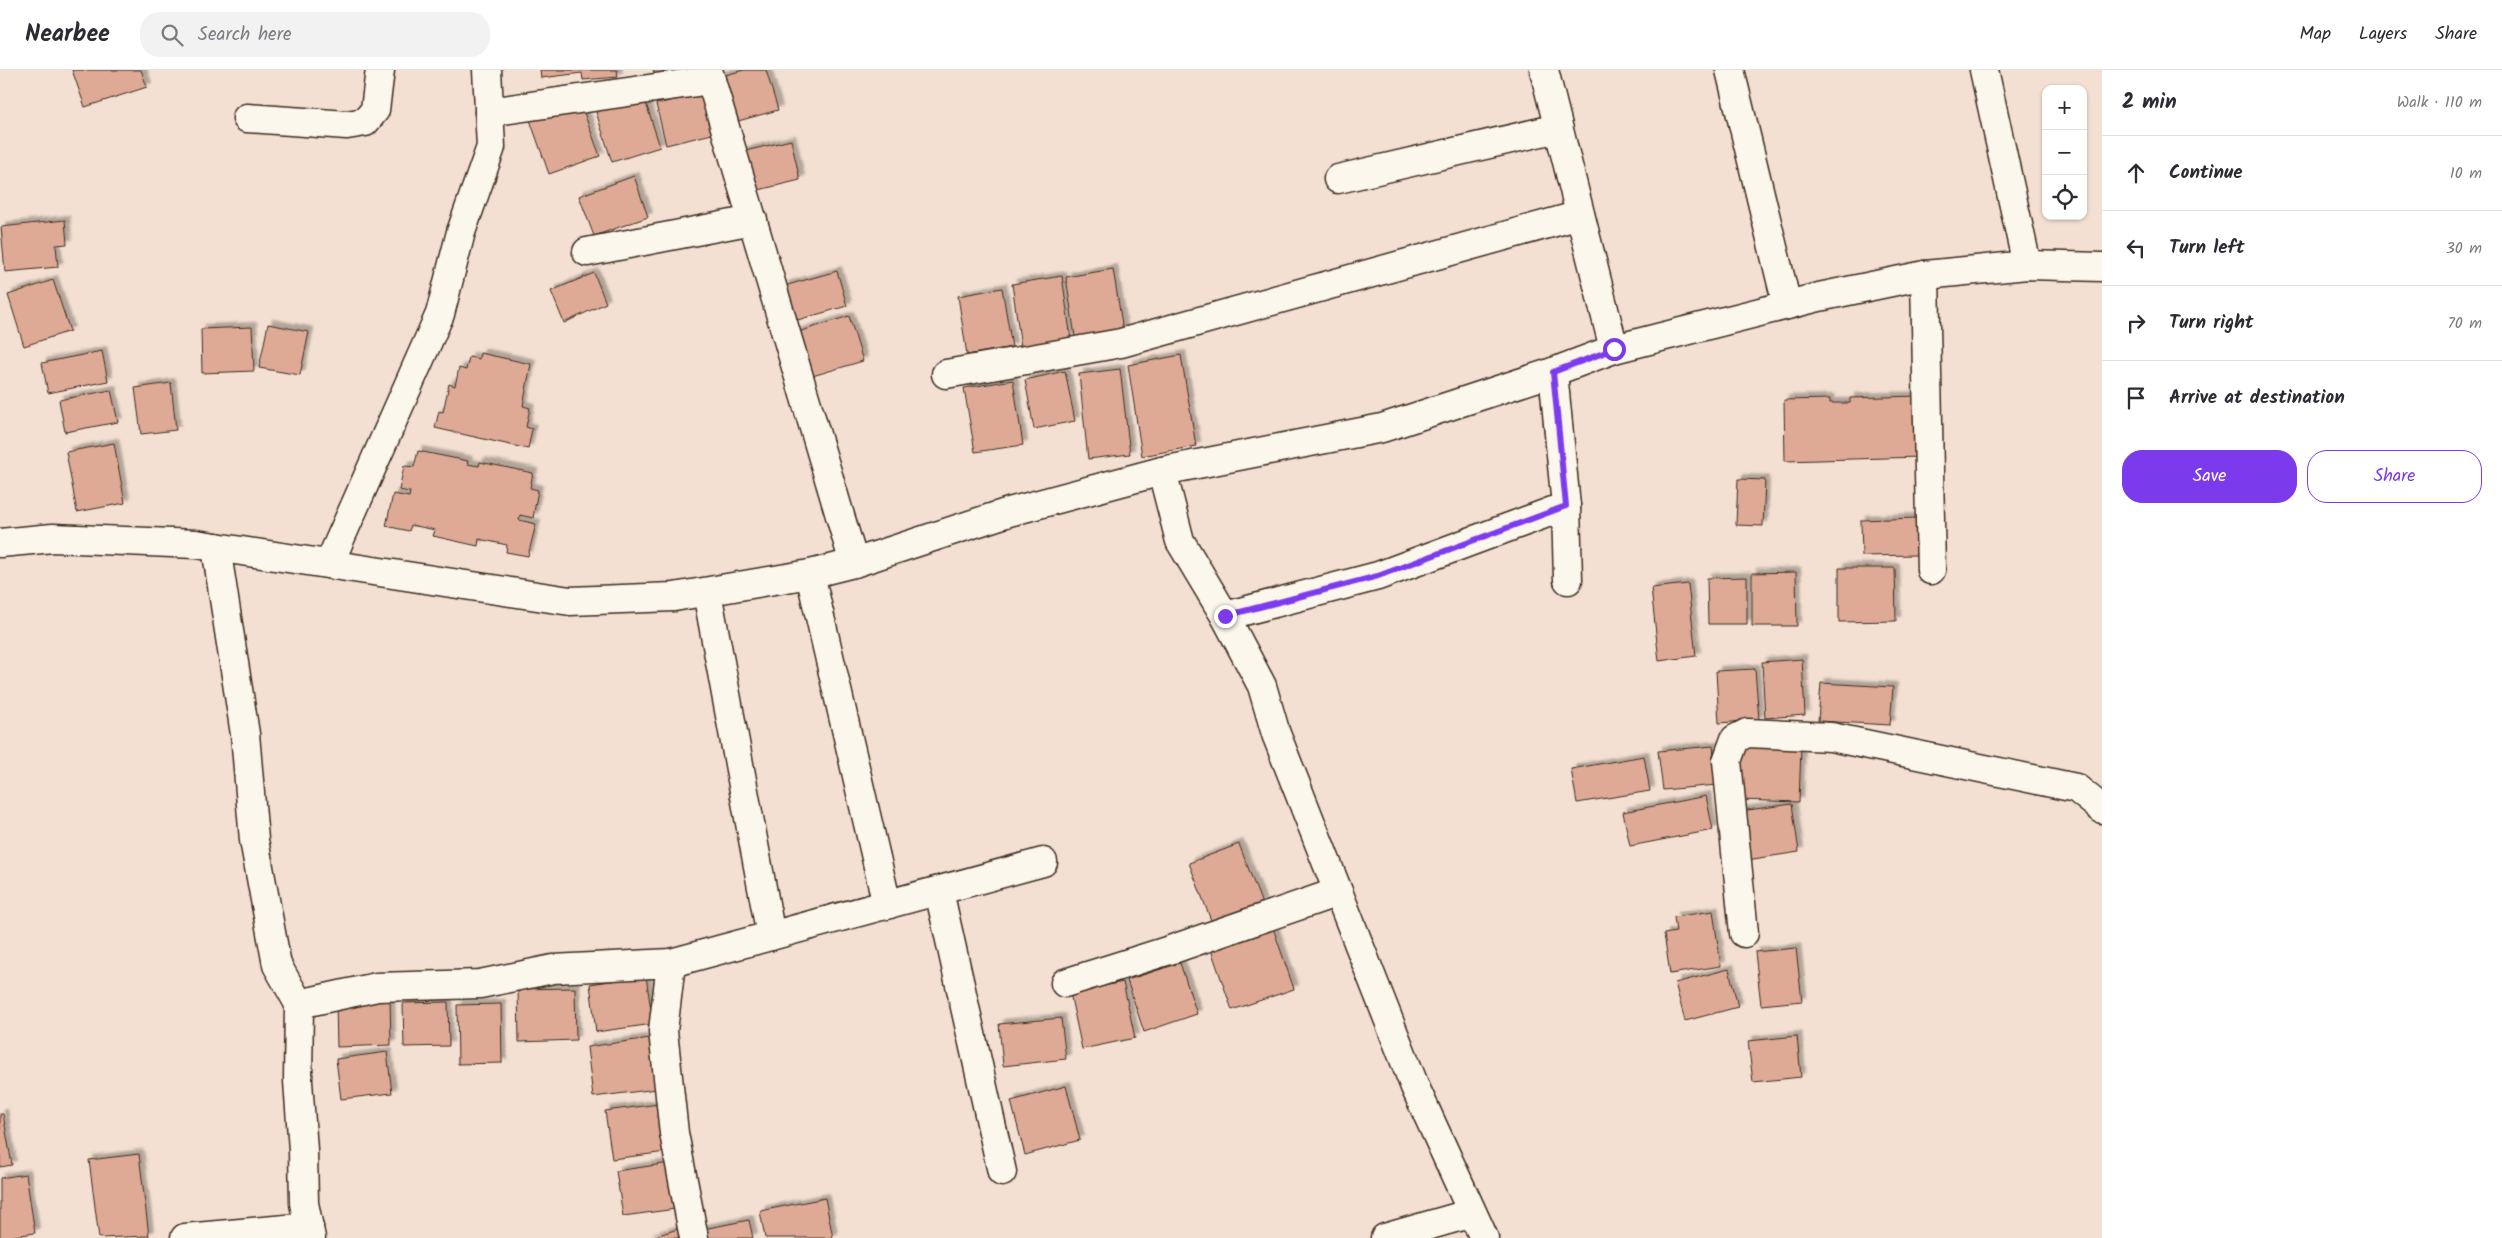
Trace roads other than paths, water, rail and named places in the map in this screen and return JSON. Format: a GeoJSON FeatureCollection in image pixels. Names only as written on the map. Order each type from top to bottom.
{"type":"FeatureCollection","features":[{"type":"Feature","properties":{"kind":"street"},"geometry":{"type":"LineString","coordinates":[[247,118],[347,125],[365,122],[376,110],[380,70]]}},
{"type":"Feature","properties":{"kind":"street"},"geometry":{"type":"LineString","coordinates":[[329,564],[440,314],[461,232],[491,147],[487,70]]}},
{"type":"Feature","properties":{"kind":"street"},"geometry":{"type":"LineString","coordinates":[[1544,70],[1614,349]]}},
{"type":"Feature","properties":{"kind":"street"},"geometry":{"type":"LineString","coordinates":[[1730,70],[1787,305]]}},
{"type":"Feature","properties":{"kind":"street"},"geometry":{"type":"LineString","coordinates":[[1984,70],[2027,265]]}},
{"type":"Feature","properties":{"kind":"street"},"geometry":{"type":"LineString","coordinates":[[489,112],[710,75],[854,562]]}},
{"type":"Feature","properties":{"kind":"street"},"geometry":{"type":"LineString","coordinates":[[1338,179],[1558,128]]}},
{"type":"Feature","properties":{"kind":"street"},"geometry":{"type":"LineString","coordinates":[[946,374],[1122,343],[1580,215]]}},
{"type":"Feature","properties":{"kind":"street"},"geometry":{"type":"LineString","coordinates":[[587,252],[753,220]]}},
{"type":"Feature","properties":{"kind":"street"},"geometry":{"type":"LineString","coordinates":[[0,542],[53,538],[196,544],[570,602],[674,598],[810,574],[854,562],[1009,512],[1162,470],[1382,428],[1553,372],[1614,349],[1787,305],[1925,274],[2027,265],[2102,267]]}},
{"type":"Feature","properties":{"kind":"street"},"geometry":{"type":"LineString","coordinates":[[1925,274],[1931,570]]}},
{"type":"Feature","properties":{"kind":"street"},"geometry":{"type":"LineString","coordinates":[[1553,372],[1566,506],[1568,580]]}},
{"type":"Feature","properties":{"kind":"street"},"geometry":{"type":"LineString","coordinates":[[1162,470],[1180,541],[1225,616],[1262,686],[1276,734],[1416,1087],[1484,1238]]}},
{"type":"Feature","properties":{"kind":"street"},"geometry":{"type":"LineString","coordinates":[[1225,616],[1378,576],[1566,506]]}},
{"type":"Feature","properties":{"kind":"street"},"geometry":{"type":"LineString","coordinates":[[185,1238],[310,1232],[304,1203],[304,1150],[298,1081],[299,1004],[277,964],[254,840],[245,734],[216,547]]}},
{"type":"Feature","properties":{"kind":"street"},"geometry":{"type":"LineString","coordinates":[[810,574],[887,905]]}},
{"type":"Feature","properties":{"kind":"street"},"geometry":{"type":"LineString","coordinates":[[707,592],[771,936]]}},
{"type":"Feature","properties":{"kind":"street"},"geometry":{"type":"LineString","coordinates":[[1744,933],[1727,761],[1735,739],[1747,733],[1831,738],[2076,788],[2102,809]]}},
{"type":"Feature","properties":{"kind":"street"},"geometry":{"type":"LineString","coordinates":[[299,1004],[378,987],[480,984],[553,969],[671,963],[1043,862]]}},
{"type":"Feature","properties":{"kind":"street"},"geometry":{"type":"LineString","coordinates":[[939,891],[1002,1172]]}},
{"type":"Feature","properties":{"kind":"street"},"geometry":{"type":"LineString","coordinates":[[1065,983],[1173,949],[1338,892]]}},
{"type":"Feature","properties":{"kind":"street"},"geometry":{"type":"LineString","coordinates":[[671,963],[663,1031],[674,1133],[694,1238]]}},
{"type":"Feature","properties":{"kind":"street"},"geometry":{"type":"LineString","coordinates":[[1385,1238],[1472,1213]]}}]}
